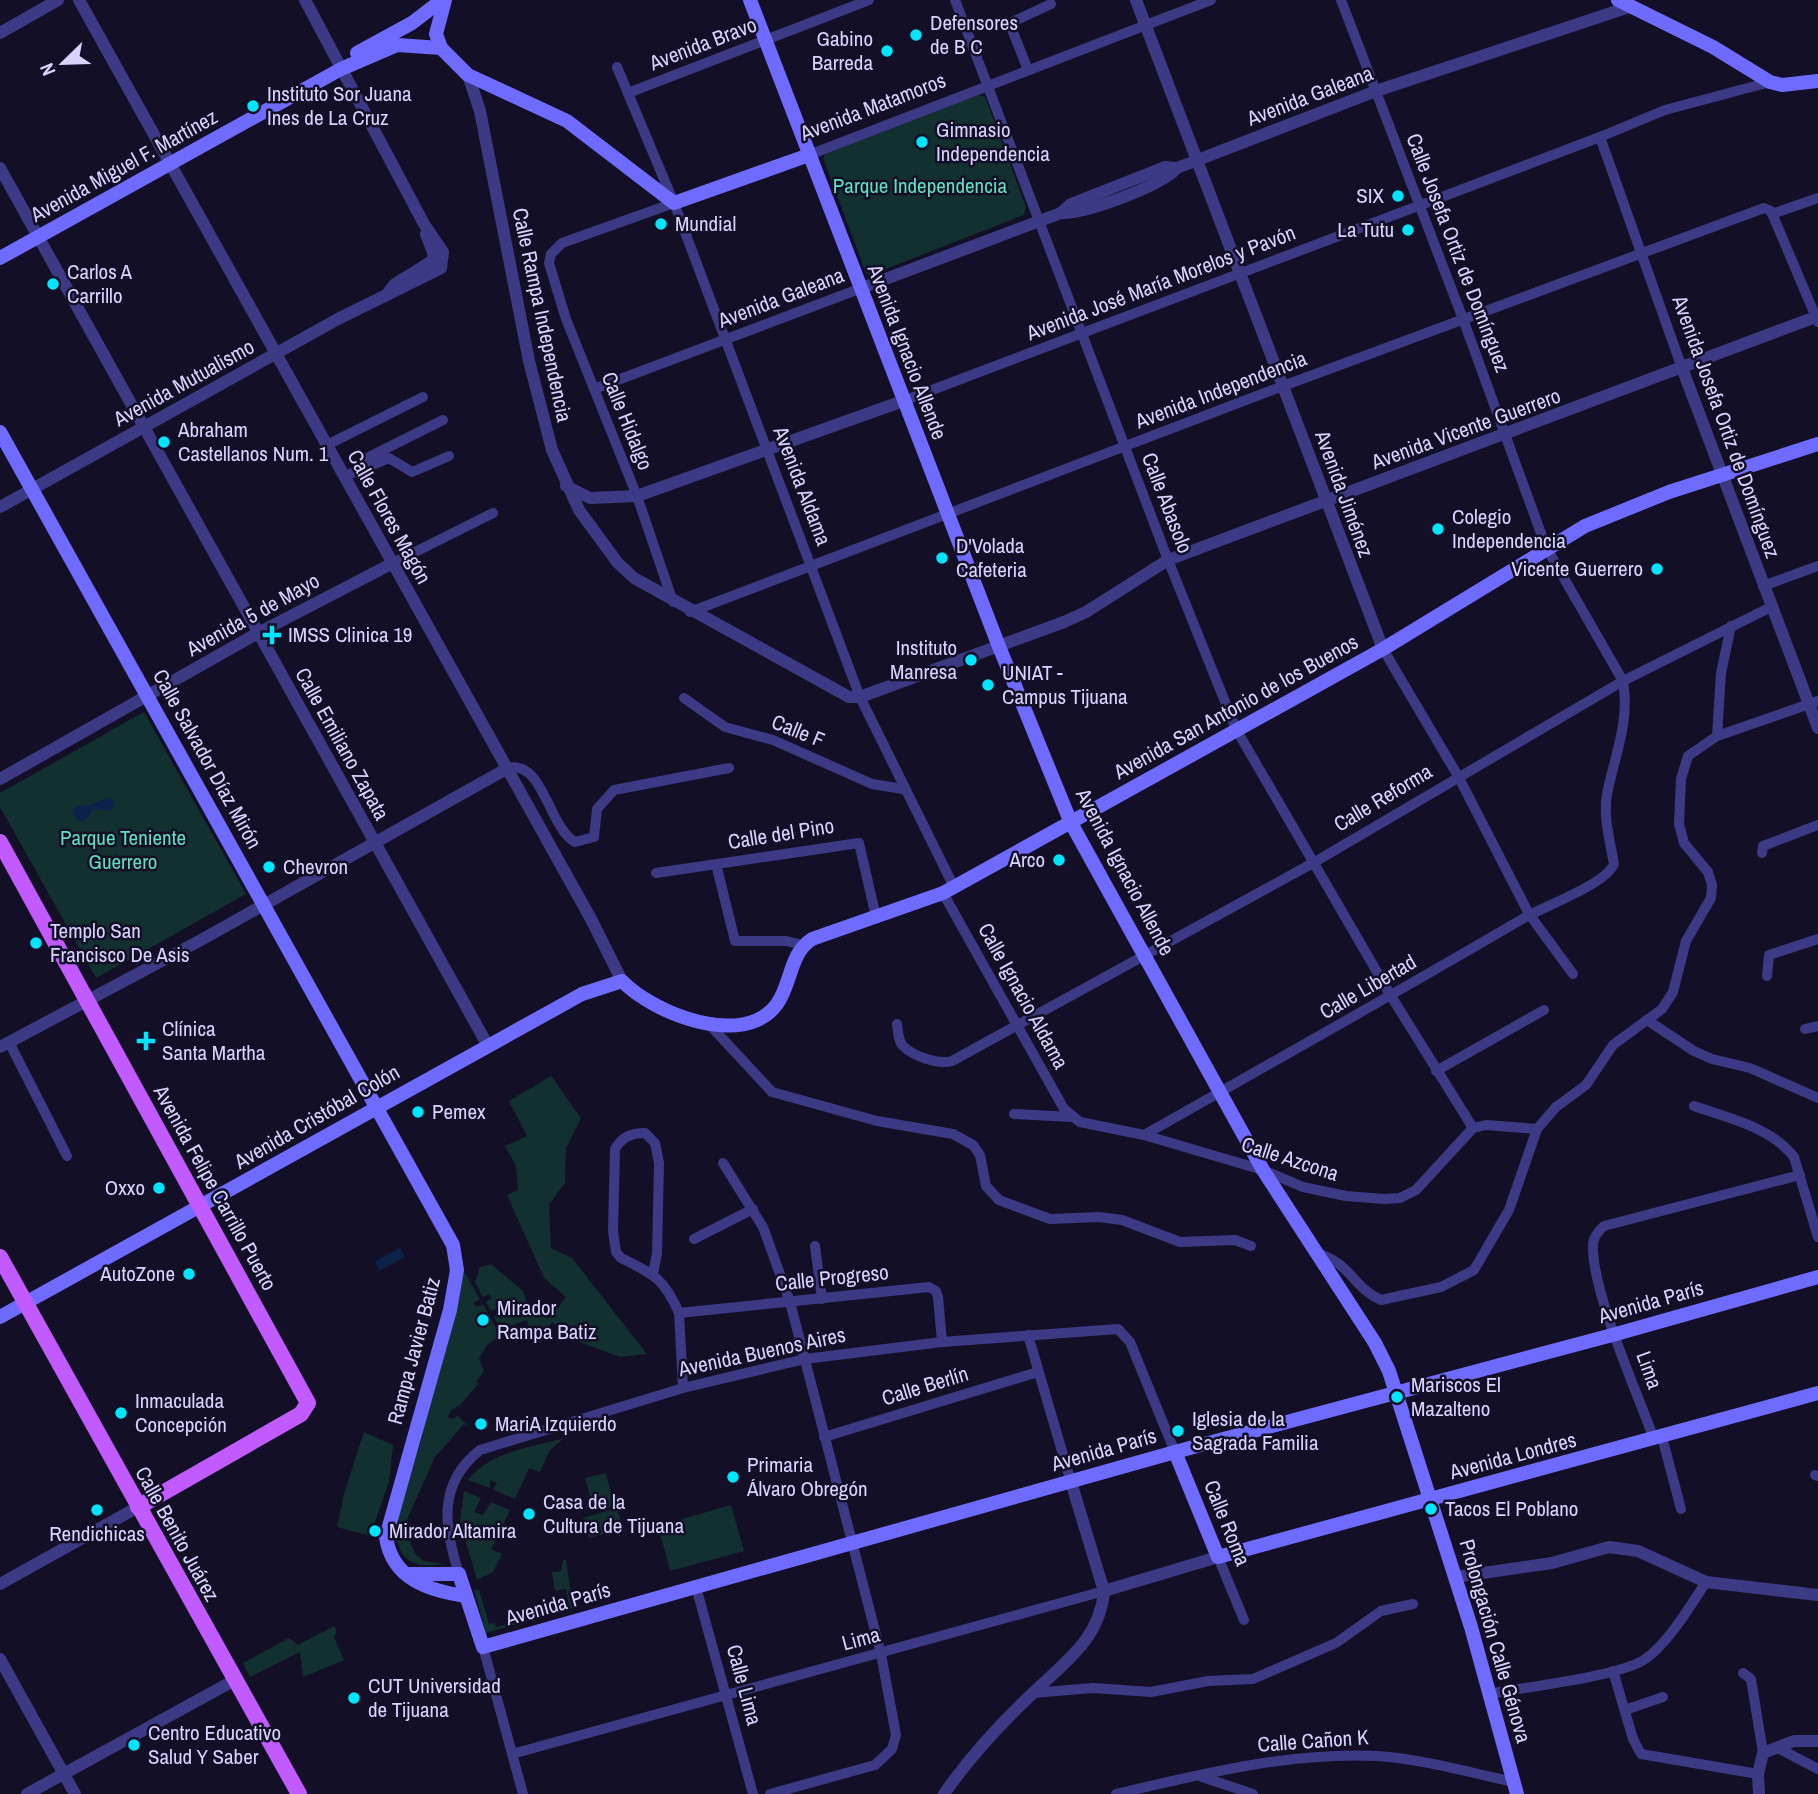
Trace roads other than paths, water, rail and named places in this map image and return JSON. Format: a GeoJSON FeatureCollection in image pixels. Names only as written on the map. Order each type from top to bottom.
{"type":"FeatureCollection","features":[{"type":"Feature","properties":{"kind":"main road","name":"Avenida Miguel F. Martínez"},"geometry":{"type":"LineString","coordinates":[[341,69],[355,54],[412,23],[444,0]]}},
{"type":"Feature","properties":{"kind":"main road"},"geometry":{"type":"LineString","coordinates":[[444,0],[436,34],[441,48],[468,75],[560,117],[674,203]]}},
{"type":"Feature","properties":{"kind":"main road","name":"Avenida Ignacio Allende"},"geometry":{"type":"LineString","coordinates":[[750,0],[859,289],[1071,823],[1263,1170],[1378,1349],[1396,1392],[1431,1500]]}},
{"type":"Feature","properties":{"kind":"main road"},"geometry":{"type":"LineString","coordinates":[[1622,3],[1713,47],[1770,82],[1782,85],[1818,81]]}},
{"type":"Feature","properties":{"kind":"main road","name":"Avenida Miguel F. Martínez"},"geometry":{"type":"LineString","coordinates":[[0,258],[341,69],[397,46],[441,48]]}},
{"type":"Feature","properties":{"kind":"main road","name":"Avenida Matamoros"},"geometry":{"type":"LineString","coordinates":[[674,203],[809,155]]}},
{"type":"Feature","properties":{"kind":"main road","name":"Calle Salvador Díaz Mirón"},"geometry":{"type":"LineString","coordinates":[[0,432],[375,1108]]}},
{"type":"Feature","properties":{"kind":"main road","name":"Avenida San Antonio de los Buenos"},"geometry":{"type":"LineString","coordinates":[[803,945],[822,934],[948,890],[1383,649],[1546,547],[1608,515],[1669,492],[1818,444]]}},
{"type":"Feature","properties":{"kind":"main road","name":"Avenida Felipe Carrillo Puerto"},"geometry":{"type":"LineString","coordinates":[[0,842],[306,1396],[306,1409],[138,1507]]}},
{"type":"Feature","properties":{"kind":"main road"},"geometry":{"type":"LineString","coordinates":[[622,981],[649,1002],[708,1023],[737,1026],[750,1024],[772,1010],[780,1001],[794,958],[803,945]]}},
{"type":"Feature","properties":{"kind":"main road","name":"Avenida Cristóbal Colón"},"geometry":{"type":"LineString","coordinates":[[0,1317],[202,1207],[487,1044],[582,994],[622,981]]}},
{"type":"Feature","properties":{"kind":"main road","name":"Rampa Javier Batiz"},"geometry":{"type":"LineString","coordinates":[[375,1108],[456,1257],[450,1310],[386,1537],[394,1562],[407,1574],[426,1588],[466,1596]]}},
{"type":"Feature","properties":{"kind":"main road","name":"Calle Benito Juárez"},"geometry":{"type":"LineString","coordinates":[[0,1257],[233,1681],[299,1794]]}},
{"type":"Feature","properties":{"kind":"main road","name":"Avenida París"},"geometry":{"type":"LineString","coordinates":[[483,1647],[1175,1452],[1616,1335],[1818,1276]]}},
{"type":"Feature","properties":{"kind":"main road","name":"Avenida Londres"},"geometry":{"type":"LineString","coordinates":[[1218,1557],[1818,1393]]}},
{"type":"Feature","properties":{"kind":"main road","name":"Calle Roma"},"geometry":{"type":"LineString","coordinates":[[1175,1452],[1218,1557]]}},
{"type":"Feature","properties":{"kind":"main road","name":"Prolongación Calle Génova"},"geometry":{"type":"LineString","coordinates":[[1431,1500],[1515,1788]]}},
{"type":"Feature","properties":{"kind":"main road"},"geometry":{"type":"LineString","coordinates":[[407,1574],[459,1574],[483,1647]]}},
{"type":"Feature","properties":{"kind":"street"},"geometry":{"type":"LineString","coordinates":[[0,33],[58,0]]}},
{"type":"Feature","properties":{"kind":"street","name":"Calle Flores Magón"},"geometry":{"type":"LineString","coordinates":[[79,0],[592,919],[622,981]]}},
{"type":"Feature","properties":{"kind":"street"},"geometry":{"type":"LineString","coordinates":[[305,0],[341,69]]}},
{"type":"Feature","properties":{"kind":"street","name":"Avenida Bravo"},"geometry":{"type":"LineString","coordinates":[[628,93],[869,0]]}},
{"type":"Feature","properties":{"kind":"street","name":"Calle Abasolo"},"geometry":{"type":"LineString","coordinates":[[956,0],[1168,560],[1236,729],[1391,996],[1474,1128]]}},
{"type":"Feature","properties":{"kind":"street","name":"Avenida Jiménez"},"geometry":{"type":"LineString","coordinates":[[1136,0],[1383,649],[1458,776],[1530,914],[1573,974]]}},
{"type":"Feature","properties":{"kind":"street","name":"Avenida Matamoros"},"geometry":{"type":"LineString","coordinates":[[809,155],[1211,0]]}},
{"type":"Feature","properties":{"kind":"street","name":"Calle Josefa Ortiz de Domínguez"},"geometry":{"type":"LineString","coordinates":[[1341,0],[1464,319],[1546,547],[1623,681],[1626,699],[1621,746],[1607,794],[1606,819],[1614,864],[1611,872]]}},
{"type":"Feature","properties":{"kind":"street","name":"Avenida Galeana"},"geometry":{"type":"LineString","coordinates":[[594,389],[1039,222],[1061,214],[1075,214],[1169,177],[1177,168],[1376,91],[1457,63],[1465,56],[1622,3]]}},
{"type":"Feature","properties":{"kind":"street"},"geometry":{"type":"LineString","coordinates":[[1028,70],[1011,27],[1012,22],[1051,4]]}},
{"type":"Feature","properties":{"kind":"street","name":"Avenida Aldama"},"geometry":{"type":"LineString","coordinates":[[618,67],[674,203],[724,340],[813,566],[860,697],[948,890]]}},
{"type":"Feature","properties":{"kind":"street","name":"Avenida Mutualismo"},"geometry":{"type":"LineString","coordinates":[[0,507],[388,293],[403,289],[436,264],[443,252],[424,224],[341,69]]}},
{"type":"Feature","properties":{"kind":"street","name":"Calle Rampa Independencia"},"geometry":{"type":"LineString","coordinates":[[468,75],[485,130],[528,361],[552,450],[565,485],[579,510],[623,569],[690,612],[849,697],[860,697]]}},
{"type":"Feature","properties":{"kind":"street","name":"Avenida José María Morelos y Pavón"},"geometry":{"type":"LineString","coordinates":[[565,485],[590,498],[637,496],[903,401],[1601,137],[1665,110],[1770,82]]}},
{"type":"Feature","properties":{"kind":"street","name":"Avenida Josefa Ortiz de Domínguez"},"geometry":{"type":"LineString","coordinates":[[1601,137],[1722,477],[1771,607],[1813,702],[1818,729]]}},
{"type":"Feature","properties":{"kind":"street","name":"Calle Emiliano Zapata"},"geometry":{"type":"LineString","coordinates":[[0,168],[487,1044]]}},
{"type":"Feature","properties":{"kind":"street","name":"Avenida Independencia"},"geometry":{"type":"LineString","coordinates":[[690,612],[1642,252],[1818,198]]}},
{"type":"Feature","properties":{"kind":"street","name":"Avenida Matamoros"},"geometry":{"type":"LineString","coordinates":[[551,254],[562,243],[674,203]]}},
{"type":"Feature","properties":{"kind":"street"},"geometry":{"type":"LineString","coordinates":[[1770,211],[1817,318]]}},
{"type":"Feature","properties":{"kind":"street","name":"Calle Hidalgo"},"geometry":{"type":"LineString","coordinates":[[551,254],[550,275],[637,496],[673,602]]}},
{"type":"Feature","properties":{"kind":"street","name":"Avenida Vicente Guerrero"},"geometry":{"type":"LineString","coordinates":[[860,697],[1086,612],[1168,560],[1817,318]]}},
{"type":"Feature","properties":{"kind":"street"},"geometry":{"type":"LineString","coordinates":[[327,445],[423,397]]}},
{"type":"Feature","properties":{"kind":"street"},"geometry":{"type":"LineString","coordinates":[[343,473],[443,420]]}},
{"type":"Feature","properties":{"kind":"street"},"geometry":{"type":"LineString","coordinates":[[343,473],[382,459],[394,459],[412,472],[449,456]]}},
{"type":"Feature","properties":{"kind":"street","name":"Avenida 5 de Mayo"},"geometry":{"type":"LineString","coordinates":[[0,779],[258,633],[493,513]]}},
{"type":"Feature","properties":{"kind":"street"},"geometry":{"type":"LineString","coordinates":[[1763,586],[1818,566]]}},
{"type":"Feature","properties":{"kind":"street","name":"Calle Reforma"},"geometry":{"type":"LineString","coordinates":[[897,1024],[900,1040],[906,1049],[945,1063],[1017,1027],[1313,863],[1623,681],[1771,607]]}},
{"type":"Feature","properties":{"kind":"street"},"geometry":{"type":"LineString","coordinates":[[1717,736],[1721,673],[1731,626]]}},
{"type":"Feature","properties":{"kind":"street","name":"Calle F"},"geometry":{"type":"LineString","coordinates":[[684,698],[708,718],[725,727],[773,740],[872,784],[903,789]]}},
{"type":"Feature","properties":{"kind":"street"},"geometry":{"type":"LineString","coordinates":[[1314,1252],[1340,1262],[1372,1296],[1381,1300],[1441,1287],[1474,1270],[1509,1210],[1536,1129],[1556,1107],[1586,1085],[1613,1045],[1661,1009],[1673,992],[1686,942],[1711,898],[1712,885],[1708,872],[1684,843],[1679,824],[1681,779],[1688,756],[1717,736],[1813,702]]}},
{"type":"Feature","properties":{"kind":"street"},"geometry":{"type":"LineString","coordinates":[[67,1156],[5,1044],[263,905],[508,768],[519,766],[524,769],[541,789],[561,830],[575,842],[594,837],[597,809],[614,790],[729,768]]}},
{"type":"Feature","properties":{"kind":"street"},"geometry":{"type":"LineString","coordinates":[[1762,853],[1763,846],[1771,841],[1818,825]]}},
{"type":"Feature","properties":{"kind":"street","name":"Calle del Pino"},"geometry":{"type":"LineString","coordinates":[[716,864],[859,843],[876,917]]}},
{"type":"Feature","properties":{"kind":"street"},"geometry":{"type":"LineString","coordinates":[[656,873],[716,864],[735,941],[786,941],[803,945]]}},
{"type":"Feature","properties":{"kind":"street","name":"Calle Libertad"},"geometry":{"type":"LineString","coordinates":[[1144,1135],[1530,914],[1611,872]]}},
{"type":"Feature","properties":{"kind":"street","name":"Calle Ignacio Aldama"},"geometry":{"type":"LineString","coordinates":[[948,890],[1017,1027],[1072,1117]]}},
{"type":"Feature","properties":{"kind":"street"},"geometry":{"type":"LineString","coordinates":[[1767,975],[1769,955],[1818,939]]}},
{"type":"Feature","properties":{"kind":"street"},"geometry":{"type":"LineString","coordinates":[[1436,1070],[1544,1010]]}},
{"type":"Feature","properties":{"kind":"street"},"geometry":{"type":"LineString","coordinates":[[1647,1020],[1694,1051],[1712,1059],[1750,1068],[1818,1098]]}},
{"type":"Feature","properties":{"kind":"street"},"geometry":{"type":"LineString","coordinates":[[708,1023],[772,1092],[877,1121],[953,1135],[973,1145],[981,1155],[986,1186],[999,1200],[1050,1219],[1099,1217],[1122,1220],[1180,1242],[1235,1240],[1251,1246]]}},
{"type":"Feature","properties":{"kind":"street"},"geometry":{"type":"LineString","coordinates":[[1805,1029],[1818,1026]]}},
{"type":"Feature","properties":{"kind":"street"},"geometry":{"type":"LineString","coordinates":[[1694,1106],[1777,1140],[1794,1157],[1818,1237]]}},
{"type":"Feature","properties":{"kind":"street","name":"Calle Azcona"},"geometry":{"type":"LineString","coordinates":[[1014,1114],[1072,1117],[1080,1122],[1144,1135],[1263,1170],[1326,1193],[1401,1198],[1416,1190],[1474,1128]]}},
{"type":"Feature","properties":{"kind":"street"},"geometry":{"type":"LineString","coordinates":[[1474,1128],[1486,1125],[1536,1129]]}},
{"type":"Feature","properties":{"kind":"street"},"geometry":{"type":"LineString","coordinates":[[653,1273],[657,1254],[658,1150],[645,1133],[637,1133],[624,1138],[615,1149],[614,1244],[621,1258],[653,1273],[679,1313],[683,1388]]}},
{"type":"Feature","properties":{"kind":"street"},"geometry":{"type":"LineString","coordinates":[[723,1163],[770,1242],[790,1302],[881,1654],[896,1735],[895,1744],[887,1756],[860,1771],[769,1794]]}},
{"type":"Feature","properties":{"kind":"street","name":"Lima"},"geometry":{"type":"LineString","coordinates":[[1681,1509],[1658,1438],[1601,1291],[1593,1244],[1597,1232],[1604,1226],[1800,1175]]}},
{"type":"Feature","properties":{"kind":"street"},"geometry":{"type":"LineString","coordinates":[[694,1239],[752,1209]]}},
{"type":"Feature","properties":{"kind":"street"},"geometry":{"type":"LineString","coordinates":[[815,1245],[822,1299]]}},
{"type":"Feature","properties":{"kind":"street","name":"Calle Progreso"},"geometry":{"type":"LineString","coordinates":[[679,1313],[934,1288],[938,1297],[942,1342]]}},
{"type":"Feature","properties":{"kind":"street","name":"Avenida Buenos Aires"},"geometry":{"type":"LineString","coordinates":[[459,1574],[446,1522],[446,1503],[452,1484],[467,1461],[494,1444],[683,1388],[805,1359],[942,1342],[1118,1329]]}},
{"type":"Feature","properties":{"kind":"street","name":"Calle Roma"},"geometry":{"type":"LineString","coordinates":[[1118,1329],[1130,1342],[1175,1452]]}},
{"type":"Feature","properties":{"kind":"street"},"geometry":{"type":"LineString","coordinates":[[944,1794],[1032,1693],[1083,1646],[1102,1609],[1104,1591],[1028,1335]]}},
{"type":"Feature","properties":{"kind":"street","name":"Calle Berlín"},"geometry":{"type":"LineString","coordinates":[[824,1437],[1038,1372]]}},
{"type":"Feature","properties":{"kind":"street"},"geometry":{"type":"LineString","coordinates":[[0,1584],[138,1507]]}},
{"type":"Feature","properties":{"kind":"street"},"geometry":{"type":"LineString","coordinates":[[1455,1577],[1552,1563],[1609,1547],[1638,1551],[1706,1582],[1818,1595]]}},
{"type":"Feature","properties":{"kind":"street","name":"Lima"},"geometry":{"type":"LineString","coordinates":[[512,1754],[881,1654],[1218,1557]]}},
{"type":"Feature","properties":{"kind":"street","name":"Calle Roma"},"geometry":{"type":"LineString","coordinates":[[1218,1557],[1244,1620]]}},
{"type":"Feature","properties":{"kind":"street"},"geometry":{"type":"LineString","coordinates":[[1489,1694],[1634,1665],[1650,1654],[1691,1605],[1706,1582]]}},
{"type":"Feature","properties":{"kind":"street","name":"Calle Lima"},"geometry":{"type":"LineString","coordinates":[[696,1587],[753,1794]]}},
{"type":"Feature","properties":{"kind":"street"},"geometry":{"type":"LineString","coordinates":[[1032,1693],[1093,1688],[1151,1692],[1208,1681],[1253,1679],[1336,1643],[1381,1611],[1413,1604]]}},
{"type":"Feature","properties":{"kind":"street"},"geometry":{"type":"LineString","coordinates":[[483,1647],[523,1794]]}},
{"type":"Feature","properties":{"kind":"street"},"geometry":{"type":"LineString","coordinates":[[0,1659],[75,1794]]}},
{"type":"Feature","properties":{"kind":"street"},"geometry":{"type":"LineString","coordinates":[[1613,1671],[1641,1754],[1758,1774]]}},
{"type":"Feature","properties":{"kind":"street"},"geometry":{"type":"LineString","coordinates":[[1743,1673],[1751,1679],[1763,1753],[1758,1774],[1759,1794]]}},
{"type":"Feature","properties":{"kind":"street"},"geometry":{"type":"LineString","coordinates":[[27,1794],[233,1681]]}},
{"type":"Feature","properties":{"kind":"street"},"geometry":{"type":"LineString","coordinates":[[1625,1710],[1663,1697]]}},
{"type":"Feature","properties":{"kind":"street"},"geometry":{"type":"LineString","coordinates":[[1763,1753],[1794,1741],[1818,1741]]}},
{"type":"Feature","properties":{"kind":"street"},"geometry":{"type":"LineString","coordinates":[[1776,1747],[1818,1769]]}},
{"type":"Feature","properties":{"kind":"street","name":"Calle Cañon K"},"geometry":{"type":"LineString","coordinates":[[1116,1794],[1272,1761],[1380,1756],[1515,1788]]}},
{"type":"Feature","properties":{"kind":"street"},"geometry":{"type":"LineString","coordinates":[[1202,1777],[1253,1794]]}},
{"type":"Feature","properties":{"kind":"water"},"geometry":{"type":"Polygon","coordinates":[[[109,797],[115,801],[112,810],[96,809],[85,821],[76,820],[73,810],[77,806],[90,805],[109,797]]]}},
{"type":"Feature","properties":{"kind":"water"},"geometry":{"type":"Polygon","coordinates":[[[400,1248],[405,1257],[379,1271],[375,1261],[400,1248]]]}},
{"type":"Feature","properties":{"kind":"place","name":"Defensores de B C"},"geometry":{"type":"Point","coordinates":[916,35]}},
{"type":"Feature","properties":{"kind":"place","name":"Gabino Barreda"},"geometry":{"type":"Point","coordinates":[887,51]}},
{"type":"Feature","properties":{"kind":"place","name":"Instituto Sor Juana Ines de La Cruz"},"geometry":{"type":"Point","coordinates":[253,106]}},
{"type":"Feature","properties":{"kind":"place","name":"Gimnasio Independencia"},"geometry":{"type":"Point","coordinates":[922,142]}},
{"type":"Feature","properties":{"kind":"place","name":"SIX"},"geometry":{"type":"Point","coordinates":[1398,196]}},
{"type":"Feature","properties":{"kind":"place","name":"Mundial"},"geometry":{"type":"Point","coordinates":[661,224]}},
{"type":"Feature","properties":{"kind":"place","name":"La Tutu"},"geometry":{"type":"Point","coordinates":[1408,230]}},
{"type":"Feature","properties":{"kind":"place","name":"Carlos A Carrillo"},"geometry":{"type":"Point","coordinates":[53,284]}},
{"type":"Feature","properties":{"kind":"place","name":"Abraham Castellanos Num. 1"},"geometry":{"type":"Point","coordinates":[164,442]}},
{"type":"Feature","properties":{"kind":"place","name":"Colegio Independencia"},"geometry":{"type":"Point","coordinates":[1438,529]}},
{"type":"Feature","properties":{"kind":"place","name":"D'Volada Cafeteria"},"geometry":{"type":"Point","coordinates":[942,558]}},
{"type":"Feature","properties":{"kind":"place","name":"Vicente Guerrero"},"geometry":{"type":"Point","coordinates":[1657,569]}},
{"type":"Feature","properties":{"kind":"place","name":"IMSS Clinica 19"},"geometry":{"type":"Point","coordinates":[272,635]}},
{"type":"Feature","properties":{"kind":"place","name":"Instituto Manresa"},"geometry":{"type":"Point","coordinates":[971,660]}},
{"type":"Feature","properties":{"kind":"place","name":"UNIAT - Campus Tijuana"},"geometry":{"type":"Point","coordinates":[988,685]}},
{"type":"Feature","properties":{"kind":"place","name":"Arco"},"geometry":{"type":"Point","coordinates":[1059,860]}},
{"type":"Feature","properties":{"kind":"place","name":"Chevron"},"geometry":{"type":"Point","coordinates":[269,867]}},
{"type":"Feature","properties":{"kind":"place","name":"Templo San Francisco De Asis"},"geometry":{"type":"Point","coordinates":[36,943]}},
{"type":"Feature","properties":{"kind":"place","name":"Clínica Santa Martha"},"geometry":{"type":"Point","coordinates":[146,1041]}},
{"type":"Feature","properties":{"kind":"place","name":"Pemex"},"geometry":{"type":"Point","coordinates":[418,1112]}},
{"type":"Feature","properties":{"kind":"place","name":"Oxxo"},"geometry":{"type":"Point","coordinates":[159,1188]}},
{"type":"Feature","properties":{"kind":"place","name":"AutoZone"},"geometry":{"type":"Point","coordinates":[189,1274]}},
{"type":"Feature","properties":{"kind":"place","name":"Mirador Rampa Batiz"},"geometry":{"type":"Point","coordinates":[483,1320]}},
{"type":"Feature","properties":{"kind":"place","name":"Mariscos El Mazalteno"},"geometry":{"type":"Point","coordinates":[1397,1397]}},
{"type":"Feature","properties":{"kind":"place","name":"Inmaculada Concepción"},"geometry":{"type":"Point","coordinates":[121,1413]}},
{"type":"Feature","properties":{"kind":"place","name":"MariA Izquierdo"},"geometry":{"type":"Point","coordinates":[481,1424]}},
{"type":"Feature","properties":{"kind":"place","name":"Iglesia de la Sagrada Familia"},"geometry":{"type":"Point","coordinates":[1178,1431]}},
{"type":"Feature","properties":{"kind":"place","name":"Primaria Álvaro Obregón"},"geometry":{"type":"Point","coordinates":[733,1477]}},
{"type":"Feature","properties":{"kind":"place","name":"Tacos El Poblano"},"geometry":{"type":"Point","coordinates":[1431,1509]}},
{"type":"Feature","properties":{"kind":"place","name":"Rendichicas"},"geometry":{"type":"Point","coordinates":[97,1510]}},
{"type":"Feature","properties":{"kind":"place","name":"Casa de la Cultura de Tijuana"},"geometry":{"type":"Point","coordinates":[529,1514]}},
{"type":"Feature","properties":{"kind":"place","name":"Mirador Altamira"},"geometry":{"type":"Point","coordinates":[375,1531]}},
{"type":"Feature","properties":{"kind":"place","name":"CUT Universidad de Tijuana"},"geometry":{"type":"Point","coordinates":[354,1698]}},
{"type":"Feature","properties":{"kind":"place","name":"Centro Educativo Salud Y Saber"},"geometry":{"type":"Point","coordinates":[134,1745]}},
{"type":"Feature","properties":{"kind":"park label","name":"Parque Independencia"},"geometry":{"type":"Point","coordinates":[920,186]}},
{"type":"Feature","properties":{"kind":"park label","name":"Parque Teniente Guerrero"},"geometry":{"type":"Point","coordinates":[123,850]}}]}
